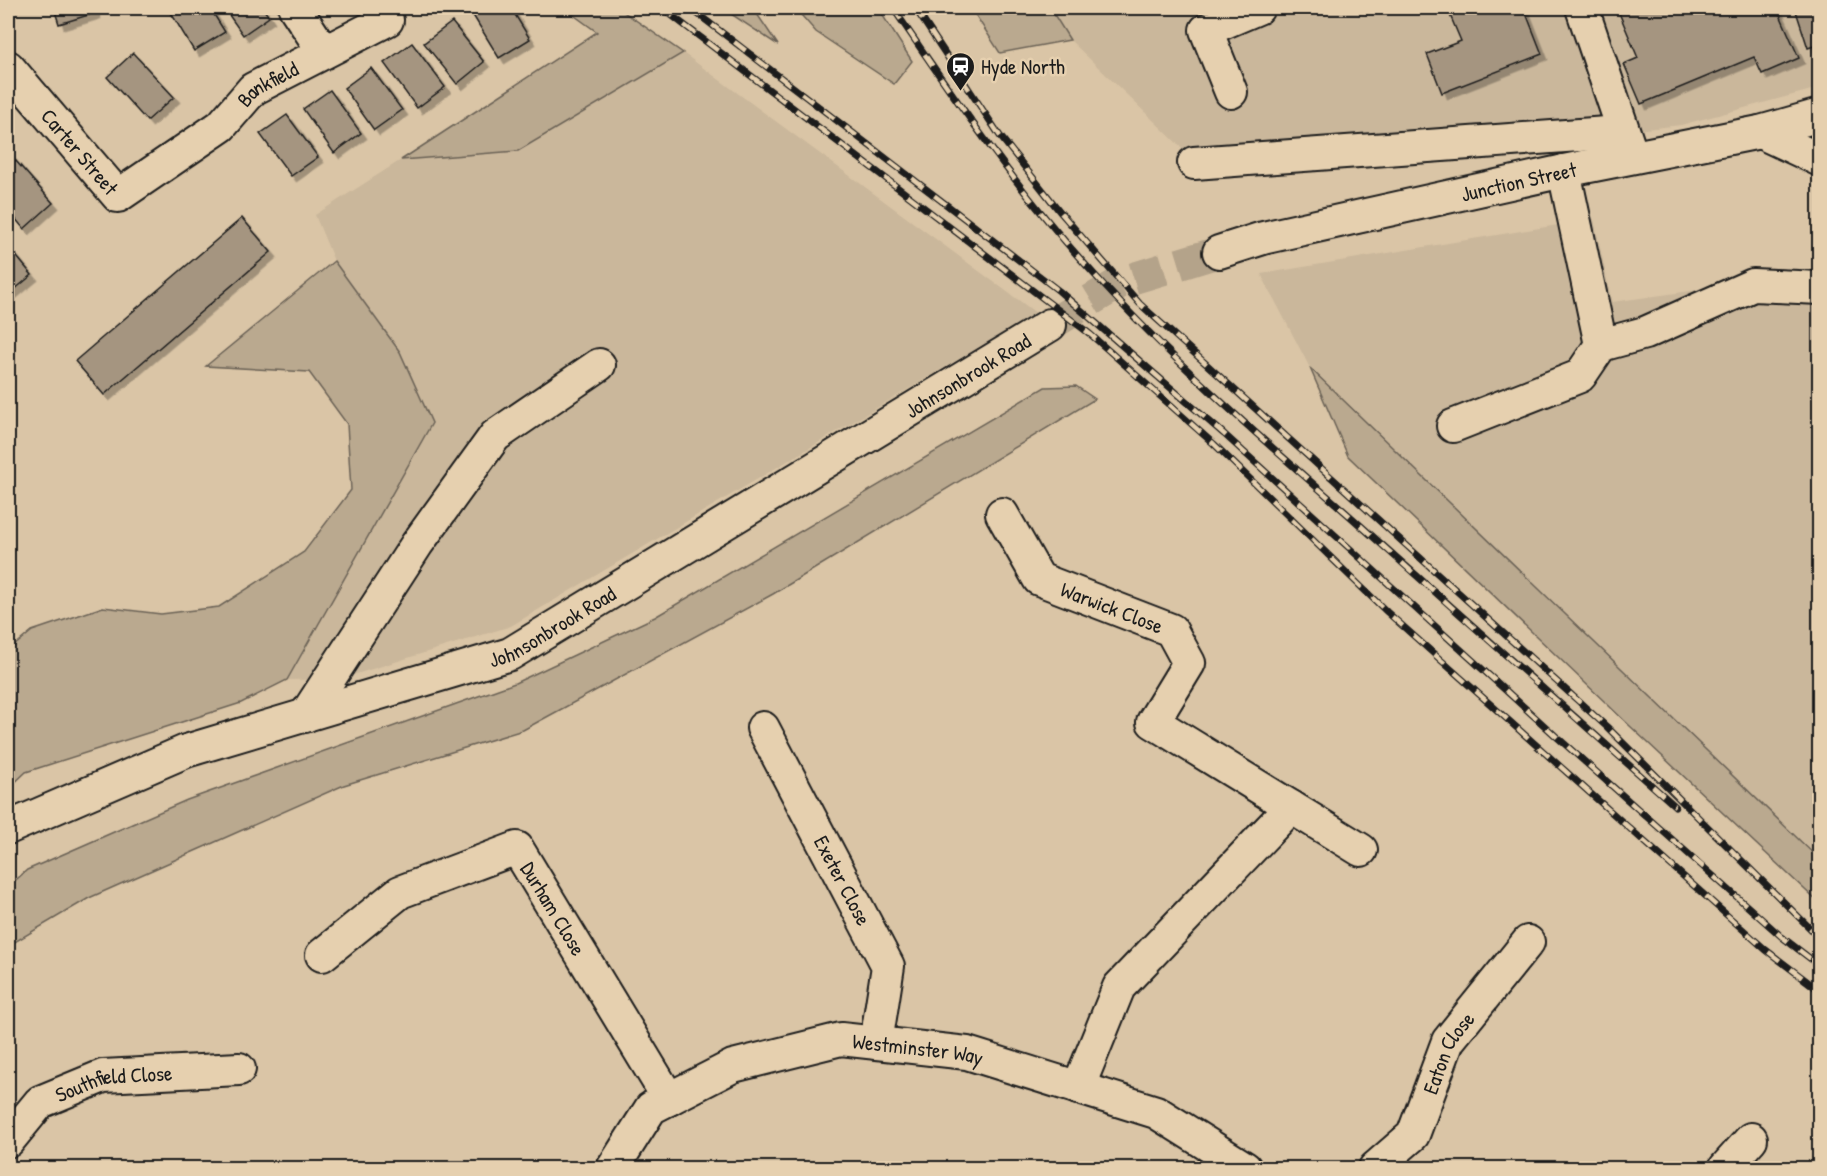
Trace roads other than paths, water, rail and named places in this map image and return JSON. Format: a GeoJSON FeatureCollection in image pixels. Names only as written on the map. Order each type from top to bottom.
{"type":"FeatureCollection","features":[{"type":"Feature","properties":{"kind":"street","name":"Bankfield"},"geometry":{"type":"LineString","coordinates":[[295,8],[324,52]]}},
{"type":"Feature","properties":{"kind":"street"},"geometry":{"type":"LineString","coordinates":[[1232,92],[1206,30],[1258,8]]}},
{"type":"Feature","properties":{"kind":"street"},"geometry":{"type":"LineString","coordinates":[[1582,8],[1632,157]]}},
{"type":"Feature","properties":{"kind":"street","name":"Bankfield"},"geometry":{"type":"LineString","coordinates":[[221,126],[254,89],[387,20]]}},
{"type":"Feature","properties":{"kind":"street","name":"Carter Street"},"geometry":{"type":"LineString","coordinates":[[8,67],[118,196],[221,126]]}},
{"type":"Feature","properties":{"kind":"street","name":"Junction Street"},"geometry":{"type":"LineString","coordinates":[[1219,252],[1263,238],[1564,171],[1760,132],[1820,115]]}},
{"type":"Feature","properties":{"kind":"street"},"geometry":{"type":"LineString","coordinates":[[1760,132],[1820,160]]}},
{"type":"Feature","properties":{"kind":"street"},"geometry":{"type":"LineString","coordinates":[[1194,164],[1607,133],[1632,157]]}},
{"type":"Feature","properties":{"kind":"street"},"geometry":{"type":"LineString","coordinates":[[1564,171],[1601,345]]}},
{"type":"Feature","properties":{"kind":"street"},"geometry":{"type":"LineString","coordinates":[[1453,426],[1580,376],[1601,345],[1645,333],[1753,285],[1820,288]]}},
{"type":"Feature","properties":{"kind":"street","name":"Johnsonbrook Road"},"geometry":{"type":"LineString","coordinates":[[8,828],[186,751],[510,654],[1050,325]]}},
{"type":"Feature","properties":{"kind":"street"},"geometry":{"type":"LineString","coordinates":[[305,716],[417,544],[495,436],[599,365]]}},
{"type":"Feature","properties":{"kind":"street","name":"Warwick Close"},"geometry":{"type":"LineString","coordinates":[[1002,514],[1039,579],[1171,630],[1189,663],[1152,722],[1361,850]]}},
{"type":"Feature","properties":{"kind":"street","name":"Exeter Close"},"geometry":{"type":"LineString","coordinates":[[762,728],[888,966],[876,1043]]}},
{"type":"Feature","properties":{"kind":"street"},"geometry":{"type":"LineString","coordinates":[[1078,1088],[1119,987],[1291,807]]}},
{"type":"Feature","properties":{"kind":"street","name":"Durham Close"},"geometry":{"type":"LineString","coordinates":[[322,955],[400,892],[517,848],[669,1099]]}},
{"type":"Feature","properties":{"kind":"street","name":"Eaton Close"},"geometry":{"type":"LineString","coordinates":[[1375,1168],[1413,1135],[1448,1041],[1528,942]]}},
{"type":"Feature","properties":{"kind":"street","name":"Westminster Way"},"geometry":{"type":"LineString","coordinates":[[613,1168],[651,1108],[733,1066],[841,1039],[967,1053],[1156,1112],[1245,1168]]}},
{"type":"Feature","properties":{"kind":"street","name":"Southfield Close"},"geometry":{"type":"LineString","coordinates":[[8,1141],[40,1102],[103,1076],[240,1069]]}},
{"type":"Feature","properties":{"kind":"street"},"geometry":{"type":"LineString","coordinates":[[1725,1168],[1751,1139]]}},
{"type":"Feature","properties":{"kind":"tunnel"},"geometry":{"type":"LineString","coordinates":[[1050,325],[1121,282],[1219,252]]}},
{"type":"Feature","properties":{"kind":"railway"},"geometry":{"type":"LineString","coordinates":[[662,8],[1090,334],[1214,444],[1387,612],[1766,950],[1820,991]]}},
{"type":"Feature","properties":{"kind":"railway"},"geometry":{"type":"LineString","coordinates":[[690,8],[1059,291],[1224,434],[1558,738],[1782,937],[1820,966]]}},
{"type":"Feature","properties":{"kind":"railway"},"geometry":{"type":"LineString","coordinates":[[893,8],[1013,177],[1065,242],[1123,306],[1251,429],[1675,806]]}},
{"type":"Feature","properties":{"kind":"railway"},"geometry":{"type":"LineString","coordinates":[[915,8],[1000,136],[1061,213],[1140,304],[1607,727],[1820,938]]}},
{"type":"Feature","properties":{"kind":"place","name":"Hyde North"},"geometry":{"type":"Point","coordinates":[960,92]}}]}
